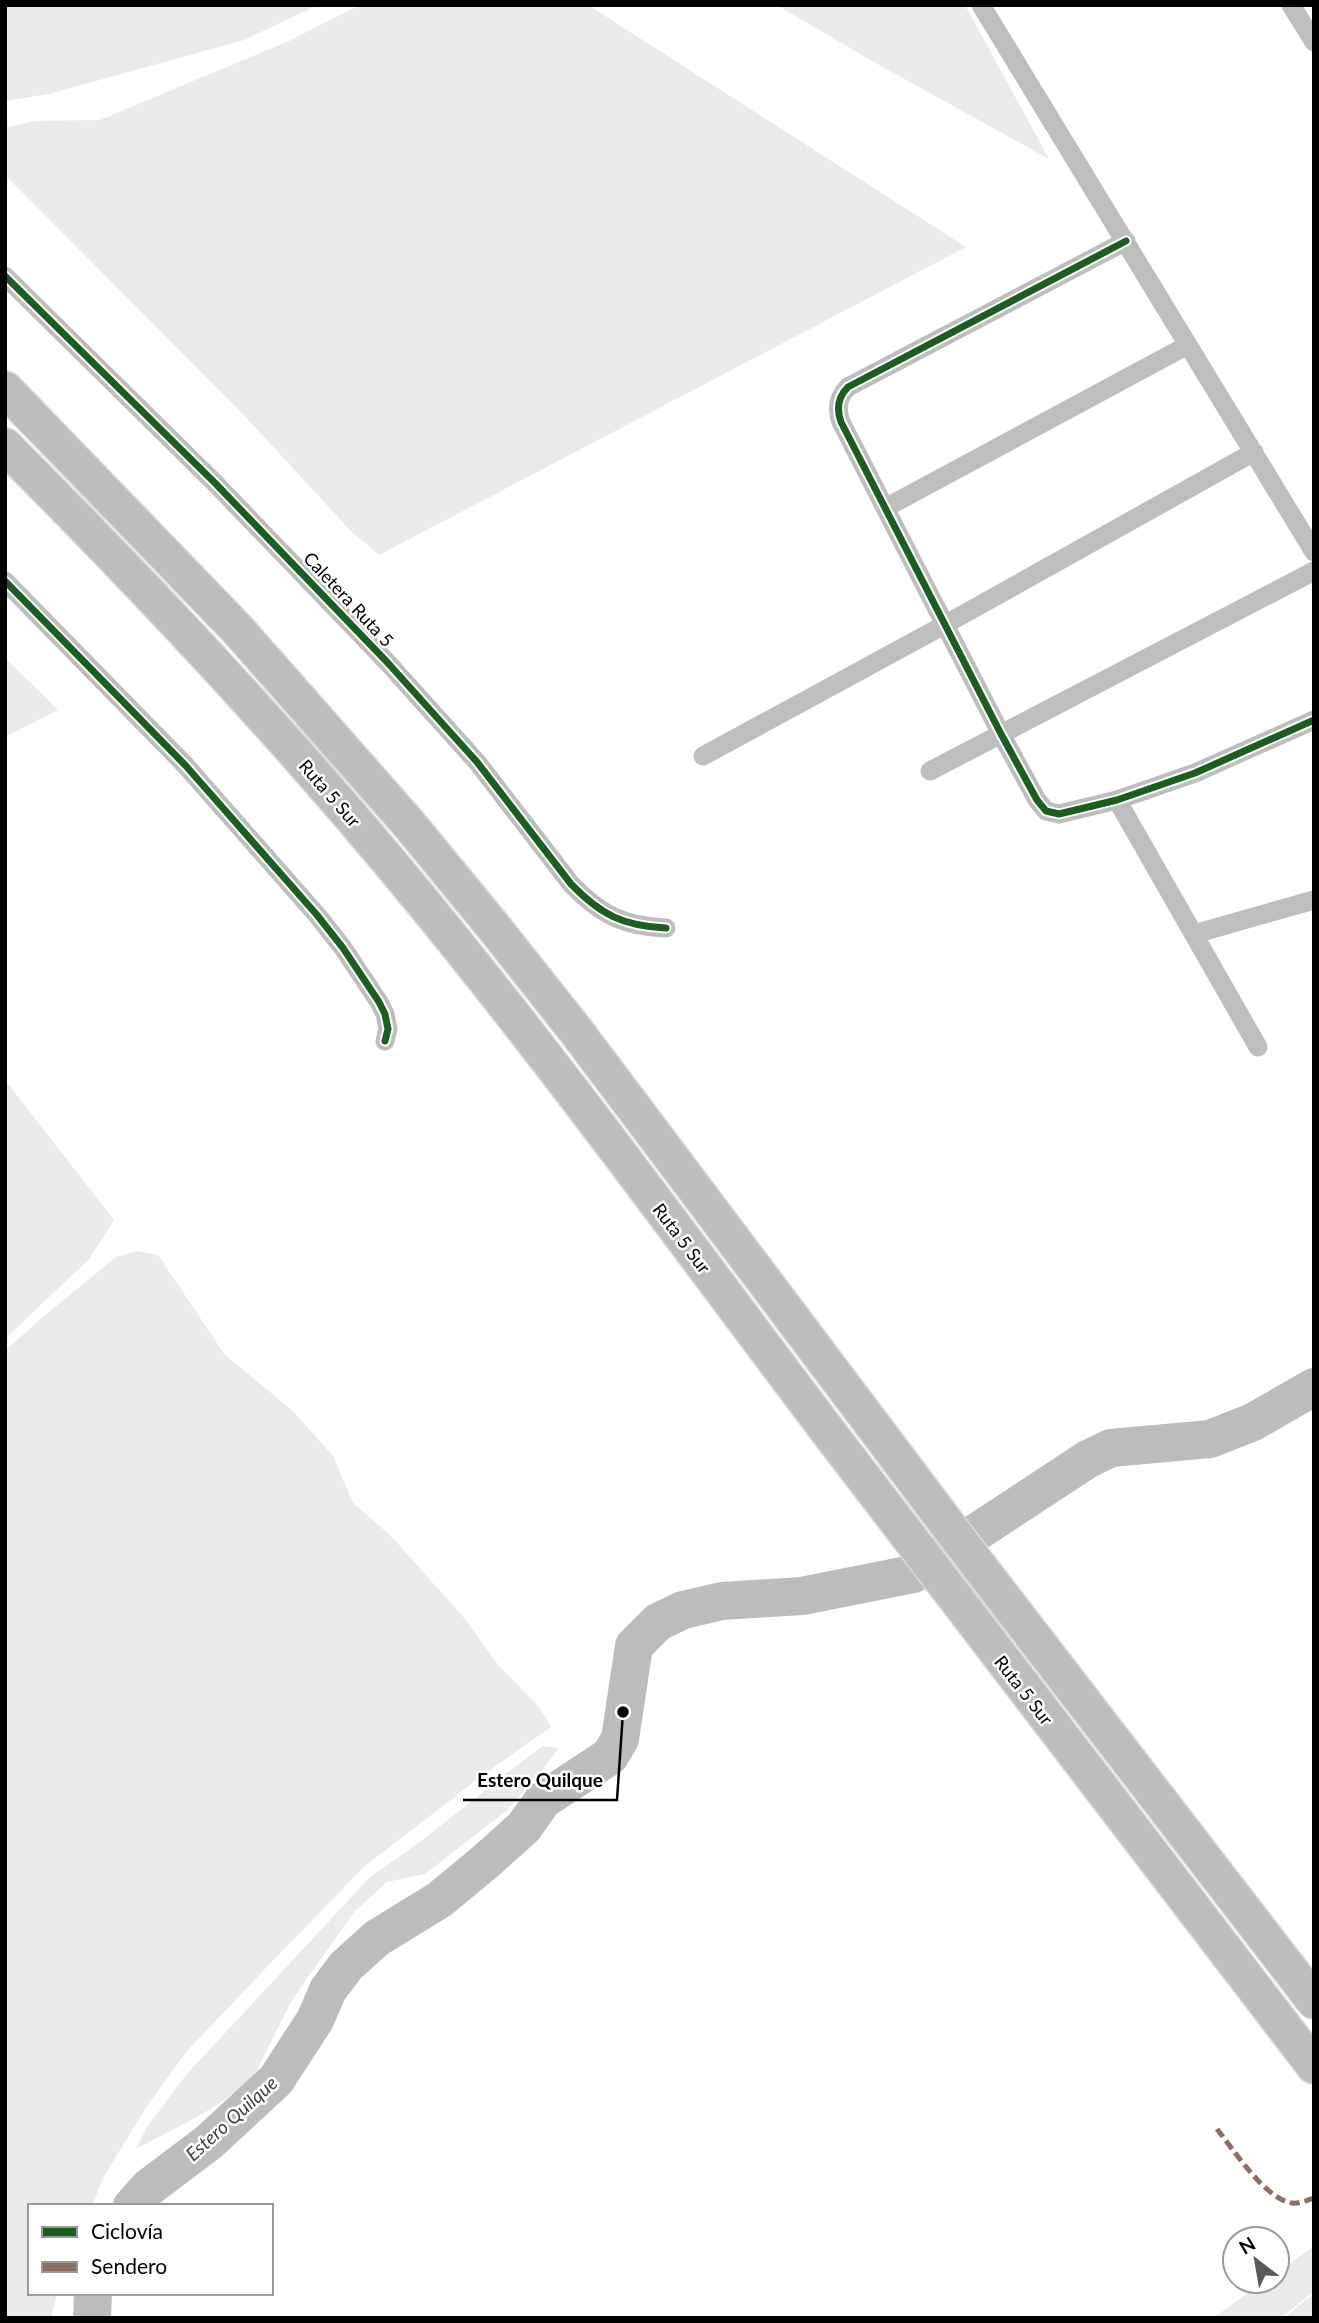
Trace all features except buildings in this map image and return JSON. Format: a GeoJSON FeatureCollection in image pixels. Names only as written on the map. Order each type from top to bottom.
{"type":"FeatureCollection","features":[{"type":"Feature","properties":{"kind":"highway"},"geometry":{"type":"LineString","coordinates":[[5,389],[238,630],[426,844],[576,1031],[975,1561],[1314,2001]]}},
{"type":"Feature","properties":{"kind":"highway","name":"Ruta 5 Sur"},"geometry":{"type":"LineString","coordinates":[[5,446],[218,669],[343,807],[411,888],[567,1086],[943,1585],[1314,2066]]}},
{"type":"Feature","properties":{"kind":"street"},"geometry":{"type":"LineString","coordinates":[[981,5],[1314,552]]}},
{"type":"Feature","properties":{"kind":"street"},"geometry":{"type":"LineString","coordinates":[[1292,5],[1314,42]]}},
{"type":"Feature","properties":{"kind":"street"},"geometry":{"type":"LineString","coordinates":[[1126,241],[854,383],[842,392],[838,414],[1001,734],[1037,800],[1046,811],[1059,814],[1117,800],[1195,773],[1314,720]]}},
{"type":"Feature","properties":{"kind":"street","name":"Caletera Ruta 5"},"geometry":{"type":"LineString","coordinates":[[5,276],[224,492],[378,652],[477,762],[579,892],[603,914],[636,925],[666,928]]}},
{"type":"Feature","properties":{"kind":"street"},"geometry":{"type":"LineString","coordinates":[[886,508],[1188,345]]}},
{"type":"Feature","properties":{"kind":"street"},"geometry":{"type":"LineString","coordinates":[[704,756],[1254,452]]}},
{"type":"Feature","properties":{"kind":"street"},"geometry":{"type":"LineString","coordinates":[[930,771],[1314,571]]}},
{"type":"Feature","properties":{"kind":"street"},"geometry":{"type":"LineString","coordinates":[[5,581],[186,766],[317,915],[379,1002],[387,1021],[385,1041]]}},
{"type":"Feature","properties":{"kind":"street"},"geometry":{"type":"LineString","coordinates":[[1117,800],[1258,1047]]}},
{"type":"Feature","properties":{"kind":"street"},"geometry":{"type":"LineString","coordinates":[[1194,934],[1314,900]]}},
{"type":"Feature","properties":{"kind":"shaded area"},"geometry":{"type":"Polygon","coordinates":[[[5,5],[318,5],[244,40],[49,94],[5,101],[5,5]]]}},
{"type":"Feature","properties":{"kind":"shaded area"},"geometry":{"type":"Polygon","coordinates":[[[360,5],[588,5],[966,247],[379,555],[350,530],[241,412],[5,175],[5,128],[35,121],[100,120],[289,41],[360,5]]]}},
{"type":"Feature","properties":{"kind":"shaded area"},"geometry":{"type":"Polygon","coordinates":[[[777,5],[965,5],[1049,159],[872,61],[777,5]]]}},
{"type":"Feature","properties":{"kind":"shaded area"},"geometry":{"type":"Polygon","coordinates":[[[5,658],[58,710],[5,737],[5,658]]]}},
{"type":"Feature","properties":{"kind":"shaded area"},"geometry":{"type":"Polygon","coordinates":[[[5,1080],[114,1220],[89,1259],[5,1339],[5,1080]]]}},
{"type":"Feature","properties":{"kind":"shaded area"},"geometry":{"type":"Polygon","coordinates":[[[138,1251],[158,1255],[225,1355],[293,1411],[333,1456],[353,1503],[391,1536],[465,1619],[499,1666],[539,1707],[551,1727],[483,1775],[365,1866],[286,1947],[187,2051],[147,2106],[103,2178],[93,2204],[28,2204],[28,2295],[57,2295],[51,2318],[5,2318],[5,1351],[116,1257],[138,1251]]]}},
{"type":"Feature","properties":{"kind":"shaded area"},"geometry":{"type":"Polygon","coordinates":[[[543,1746],[559,1748],[506,1811],[425,1874],[387,1882],[354,1912],[292,2000],[256,2072],[245,2084],[217,2105],[136,2149],[147,2127],[186,2075],[371,1876],[543,1746]]]}},
{"type":"Feature","properties":{"kind":"shaded area"},"geometry":{"type":"Polygon","coordinates":[[[1314,2246],[1314,2291],[1281,2318],[1213,2318],[1245,2295],[1291,2295],[1291,2263],[1314,2246]]]}},
{"type":"Feature","properties":{"kind":"shaded area"},"geometry":{"type":"Polygon","coordinates":[[[1314,2293],[1314,2318],[1284,2318],[1314,2293]]]}},
{"type":"Feature","properties":{"kind":"waterway","name":"Estero Quilque"},"geometry":{"type":"LineString","coordinates":[[134,2204],[148,2188],[209,2142],[276,2080],[315,2020],[328,1990],[346,1966],[377,1938],[439,1900],[485,1862],[524,1827],[543,1800],[610,1756],[620,1739],[634,1646],[658,1622],[683,1610],[722,1601],[802,1596],[913,1574],[1088,1459],[1111,1448],[1210,1439],[1253,1422],[1314,1387]]}},
{"type":"Feature","properties":{"kind":"waterway","name":"Estero Quilque"},"geometry":{"type":"LineString","coordinates":[[92,2318],[93,2295]]}},
{"type":"Feature","properties":{"kind":"marked path"},"geometry":{"type":"LineString","coordinates":[[1217,2129],[1261,2184],[1272,2193],[1292,2203],[1314,2198]]}},
{"type":"Feature","properties":{"kind":"cycle path"},"geometry":{"type":"LineString","coordinates":[[1126,241],[848,387],[839,403],[841,422],[1001,734],[1037,800],[1046,811],[1059,814],[1117,800],[1195,773],[1314,720]]}},
{"type":"Feature","properties":{"kind":"cycle path"},"geometry":{"type":"LineString","coordinates":[[5,276],[215,483],[387,662],[477,762],[571,884],[592,904],[614,917],[637,925],[666,928]]}},
{"type":"Feature","properties":{"kind":"cycle path"},"geometry":{"type":"LineString","coordinates":[[5,581],[186,766],[317,915],[379,1002],[388,1029],[385,1041]]}},
{"type":"Feature","properties":{"kind":"place","name":"Estero Quilque"},"geometry":{"type":"Point","coordinates":[623,1712]}}]}
